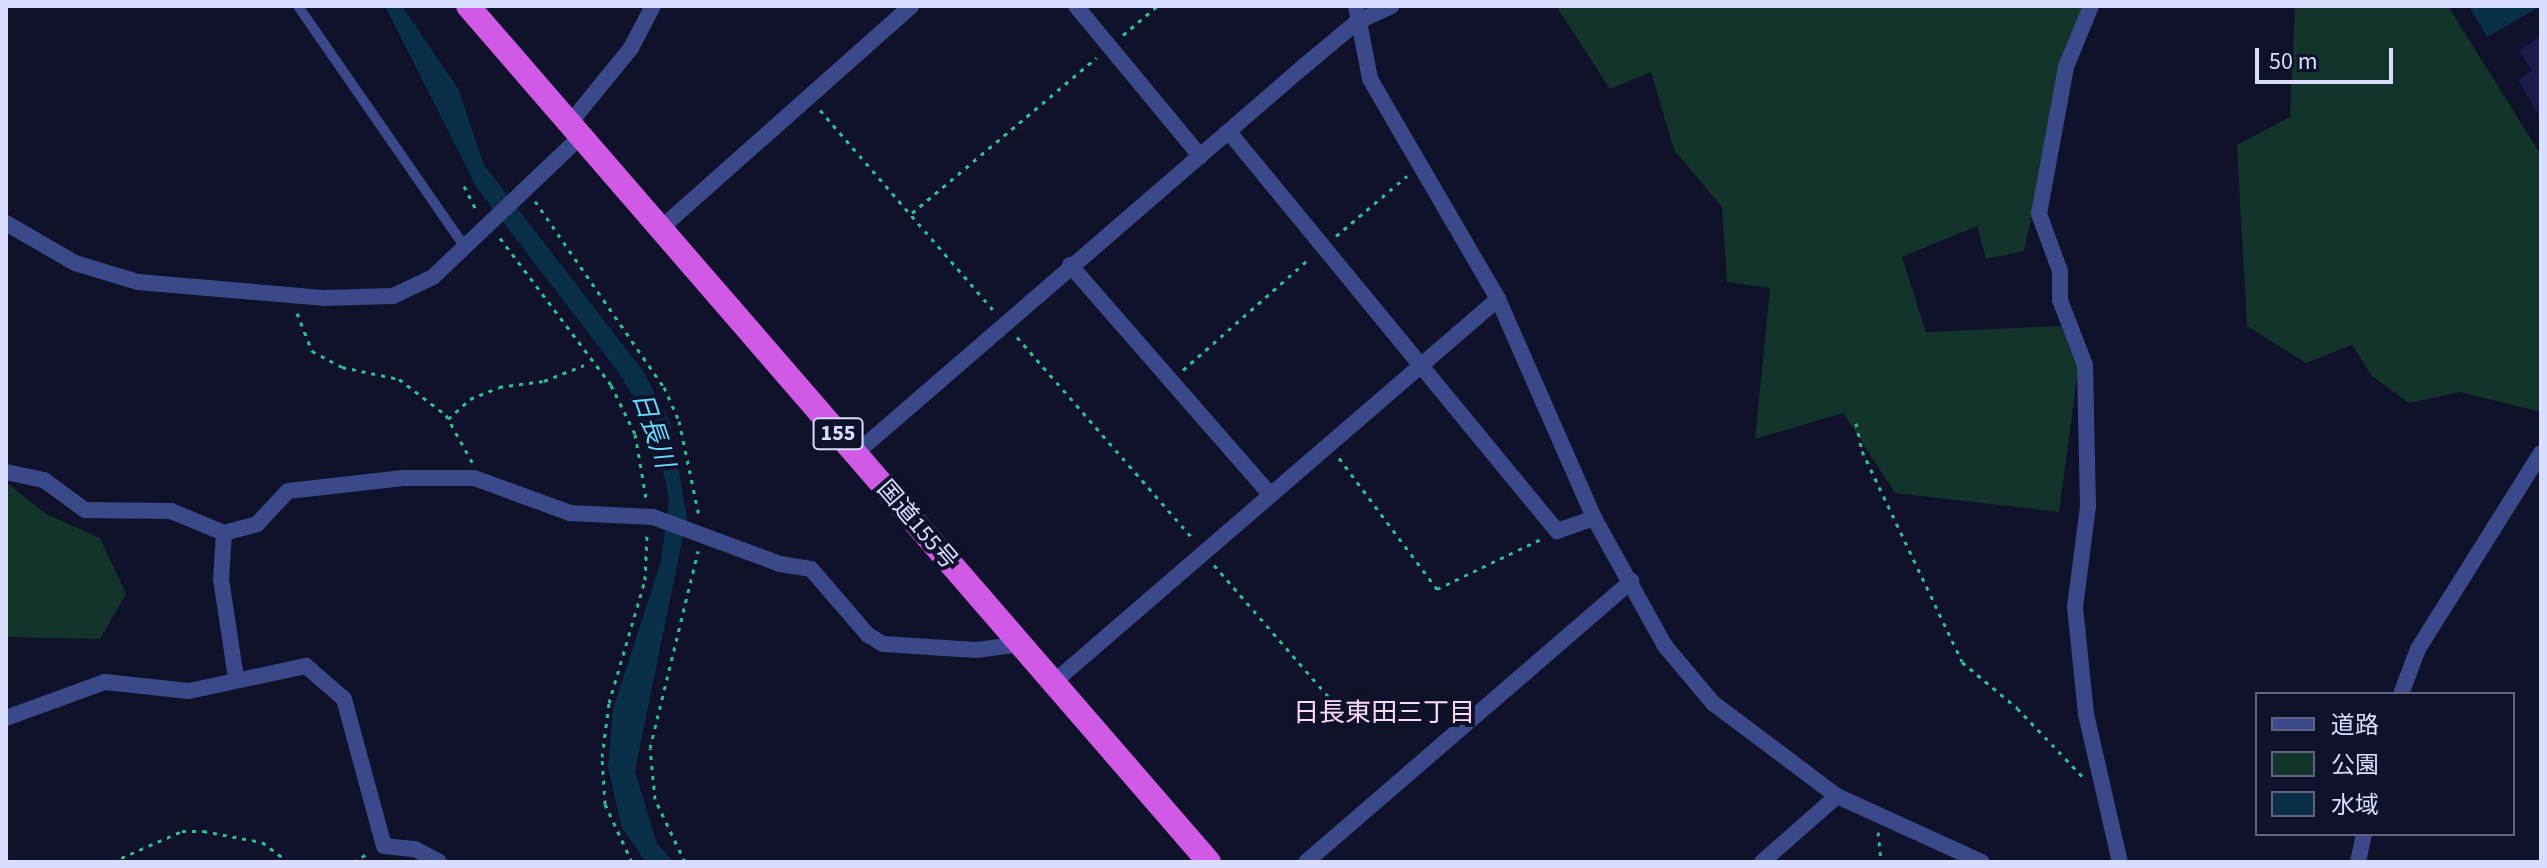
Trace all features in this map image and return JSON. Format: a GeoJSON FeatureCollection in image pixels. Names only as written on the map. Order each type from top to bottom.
{"type":"FeatureCollection","features":[{"type":"Feature","properties":{"kind":"highway","name":"国道155号"},"geometry":{"type":"LineString","coordinates":[[468,6],[1209,862]]}},
{"type":"Feature","properties":{"kind":"street"},"geometry":{"type":"LineString","coordinates":[[6,223],[104,275],[296,296],[393,296],[433,277],[466,249],[493,218],[520,194],[575,130],[631,48],[653,6]]}},
{"type":"Feature","properties":{"kind":"street"},"geometry":{"type":"LineString","coordinates":[[660,229],[911,6]]}},
{"type":"Feature","properties":{"kind":"street"},"geometry":{"type":"LineString","coordinates":[[1076,6],[1200,156]]}},
{"type":"Feature","properties":{"kind":"street"},"geometry":{"type":"LineString","coordinates":[[855,454],[1070,265],[1229,132],[1357,14],[1391,6]]}},
{"type":"Feature","properties":{"kind":"street"},"geometry":{"type":"LineString","coordinates":[[2091,6],[2066,67],[2039,214],[2060,271],[2060,300],[2085,365],[2088,506],[2075,607],[2086,714],[2120,862]]}},
{"type":"Feature","properties":{"kind":"street"},"geometry":{"type":"LineString","coordinates":[[1357,14],[1370,79],[1399,122],[1418,167],[1498,299],[1594,518],[1632,581],[1665,646],[1713,703],[1837,796],[1982,862]]}},
{"type":"Feature","properties":{"kind":"street"},"geometry":{"type":"LineString","coordinates":[[1229,132],[1557,531],[1594,518]]}},
{"type":"Feature","properties":{"kind":"street"},"geometry":{"type":"LineString","coordinates":[[1070,265],[1268,492]]}},
{"type":"Feature","properties":{"kind":"street"},"geometry":{"type":"LineString","coordinates":[[1054,682],[1204,553],[1268,492],[1421,367],[1498,299]]}},
{"type":"Feature","properties":{"kind":"street"},"geometry":{"type":"LineString","coordinates":[[2402,692],[2418,649],[2541,453]]}},
{"type":"Feature","properties":{"kind":"street"},"geometry":{"type":"LineString","coordinates":[[6,472],[44,480],[85,510],[171,511],[224,533],[257,524],[288,491],[391,479],[474,478],[570,513],[653,517],[780,564],[811,569],[868,635],[883,644],[976,650],[1022,644]]}},
{"type":"Feature","properties":{"kind":"street"},"geometry":{"type":"LineString","coordinates":[[224,533],[221,579],[236,678]]}},
{"type":"Feature","properties":{"kind":"street"},"geometry":{"type":"LineString","coordinates":[[1306,862],[1632,581]]}},
{"type":"Feature","properties":{"kind":"street"},"geometry":{"type":"LineString","coordinates":[[6,718],[105,682],[189,691],[236,678],[306,666],[344,699],[384,846],[415,849],[439,862]]}},
{"type":"Feature","properties":{"kind":"street"},"geometry":{"type":"LineString","coordinates":[[1762,862],[1837,796]]}},
{"type":"Feature","properties":{"kind":"street"},"geometry":{"type":"LineString","coordinates":[[2358,862],[2364,836]]}},
{"type":"Feature","properties":{"kind":"lane"},"geometry":{"type":"LineString","coordinates":[[298,6],[466,249]]}},
{"type":"Feature","properties":{"kind":"path"},"geometry":{"type":"LineString","coordinates":[[911,214],[1157,6]]}},
{"type":"Feature","properties":{"kind":"path"},"geometry":{"type":"LineString","coordinates":[[1171,380],[1418,167]]}},
{"type":"Feature","properties":{"kind":"path"},"geometry":{"type":"LineString","coordinates":[[296,296],[312,351],[342,367],[392,375],[448,419],[469,453],[474,478]]}},
{"type":"Feature","properties":{"kind":"path"},"geometry":{"type":"LineString","coordinates":[[448,419],[470,399],[499,387],[544,381],[584,365]]}},
{"type":"Feature","properties":{"kind":"path"},"geometry":{"type":"LineString","coordinates":[[1856,423],[1862,451],[1962,662],[2017,708],[2077,773],[2101,784]]}},
{"type":"Feature","properties":{"kind":"path"},"geometry":{"type":"LineString","coordinates":[[1328,443],[1437,589],[1557,531]]}},
{"type":"Feature","properties":{"kind":"path"},"geometry":{"type":"LineString","coordinates":[[1204,553],[1334,703]]}},
{"type":"Feature","properties":{"kind":"path"},"geometry":{"type":"LineString","coordinates":[[1879,816],[1881,862]]}},
{"type":"Feature","properties":{"kind":"path"},"geometry":{"type":"LineString","coordinates":[[112,862],[182,831],[203,831],[262,842],[289,862]]}},
{"type":"Feature","properties":{"kind":"green space"},"geometry":{"type":"Polygon","coordinates":[[[1556,6],[2086,6],[2063,69],[2024,251],[1986,259],[1977,226],[1902,257],[1926,332],[2061,326],[2078,370],[2059,512],[1895,493],[1843,413],[1755,439],[1770,288],[1727,282],[1722,207],[1674,150],[1651,72],[1610,89],[1556,6]]]}},
{"type":"Feature","properties":{"kind":"green space"},"geometry":{"type":"Polygon","coordinates":[[[2295,6],[2448,6],[2541,155],[2541,412],[2460,392],[2409,403],[2372,376],[2352,345],[2306,363],[2247,326],[2237,145],[2290,117],[2295,6]]]}},
{"type":"Feature","properties":{"kind":"green space"},"geometry":{"type":"Polygon","coordinates":[[[6,482],[46,514],[100,538],[126,594],[100,639],[6,637],[6,482]]]}},
{"type":"Feature","properties":{"kind":"water"},"geometry":{"type":"Polygon","coordinates":[[[385,6],[402,6],[459,90],[484,165],[643,371],[670,422],[687,517],[635,771],[657,844],[674,862],[646,862],[622,828],[608,768],[613,709],[661,561],[669,499],[655,433],[619,373],[477,188],[385,6]]]}},
{"type":"Feature","properties":{"kind":"water"},"geometry":{"type":"Polygon","coordinates":[[[2469,6],[2541,6],[2487,37],[2469,6]]]}},
{"type":"Feature","properties":{"kind":"building"},"geometry":{"type":"Polygon","coordinates":[[[2541,36],[2541,119],[2518,80],[2532,71],[2519,50],[2541,36]]]}},
{"type":"Feature","properties":{"kind":"district","name":"日長東田三丁目"},"geometry":{"type":"Point","coordinates":[1384,713]}},
{"type":"Feature","properties":{"kind":"water label","name":"日長川"},"geometry":{"type":"Point","coordinates":[653,430]}}]}
